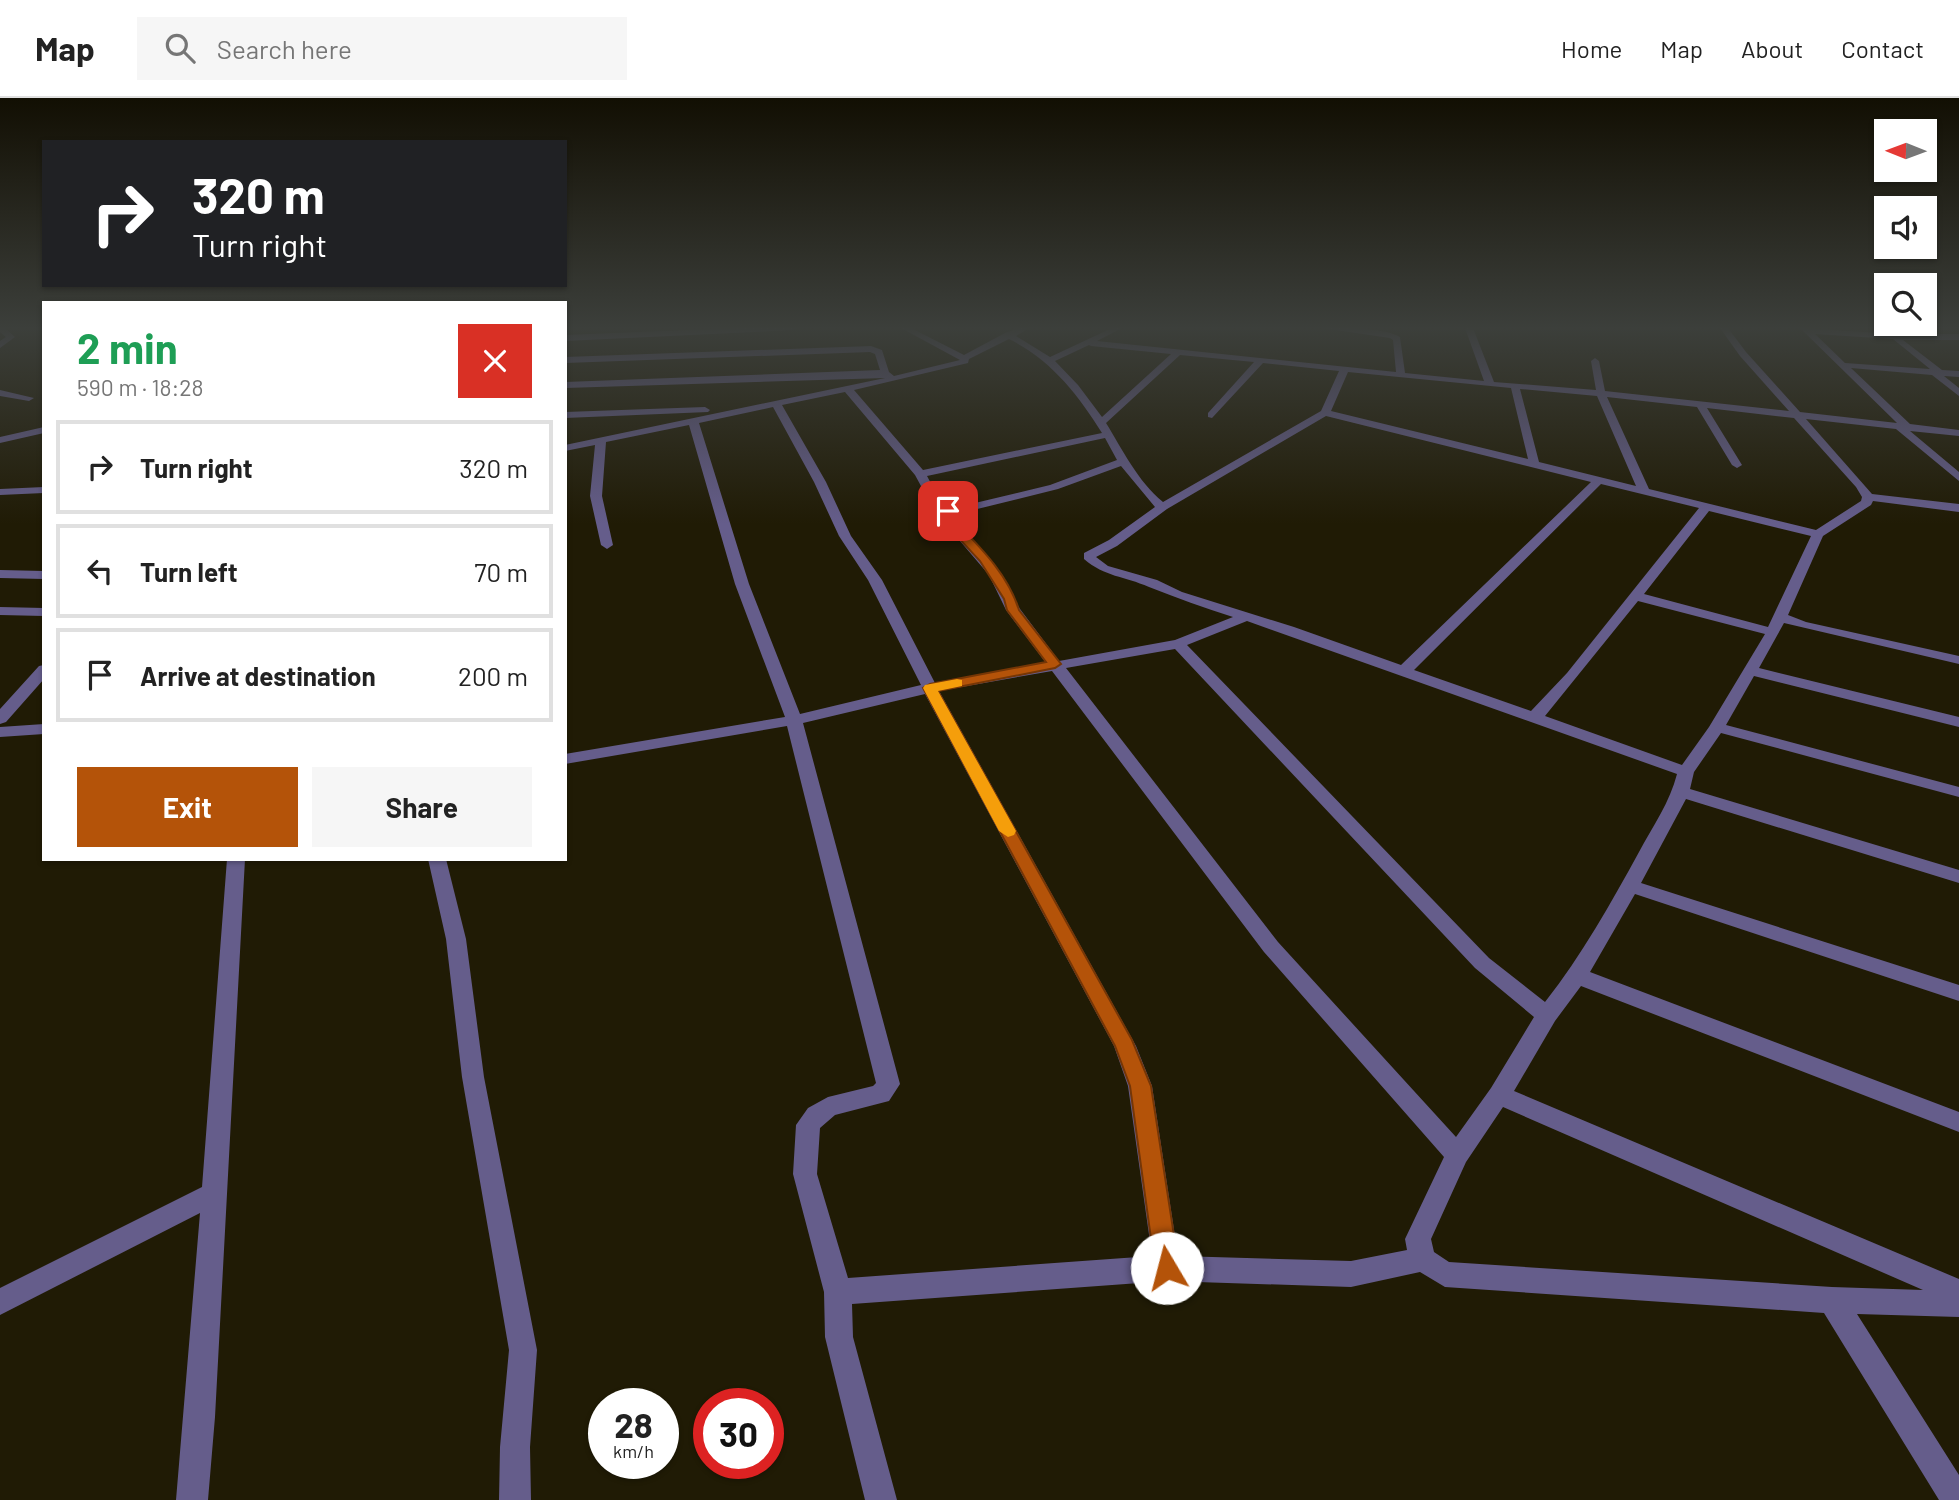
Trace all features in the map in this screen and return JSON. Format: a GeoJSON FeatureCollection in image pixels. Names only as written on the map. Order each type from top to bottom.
{"type":"FeatureCollection","features":[{"type":"Feature","properties":{"kind":"street"},"geometry":{"type":"LineString","coordinates":[[2,393],[29,398]]}},
{"type":"Feature","properties":{"kind":"street"},"geometry":{"type":"LineString","coordinates":[[567,448],[827,393]]}},
{"type":"Feature","properties":{"kind":"street"},"geometry":{"type":"LineString","coordinates":[[852,393],[920,474],[937,506],[953,512],[1054,487],[1124,461]]}},
{"type":"Feature","properties":{"kind":"street"},"geometry":{"type":"LineString","coordinates":[[1077,393],[1110,434],[1124,461],[1156,503],[1163,507]]}},
{"type":"Feature","properties":{"kind":"street"},"geometry":{"type":"LineString","coordinates":[[1101,422],[1135,393]]}},
{"type":"Feature","properties":{"kind":"street"},"geometry":{"type":"LineString","coordinates":[[1212,415],[1231,393]]}},
{"type":"Feature","properties":{"kind":"street"},"geometry":{"type":"LineString","coordinates":[[1334,393],[1325,413],[1163,507],[1113,543],[1088,556],[1091,561],[1103,569],[1152,583],[1177,594],[1405,670],[1686,772]]}},
{"type":"Feature","properties":{"kind":"street"},"geometry":{"type":"LineString","coordinates":[[1517,393],[1534,464]]}},
{"type":"Feature","properties":{"kind":"street"},"geometry":{"type":"LineString","coordinates":[[1601,393],[1644,491]]}},
{"type":"Feature","properties":{"kind":"street"},"geometry":{"type":"LineString","coordinates":[[1605,393],[1959,433]]}},
{"type":"Feature","properties":{"kind":"street"},"geometry":{"type":"LineString","coordinates":[[1780,393],[1868,497],[1959,508]]}},
{"type":"Feature","properties":{"kind":"street"},"geometry":{"type":"LineString","coordinates":[[1870,393],[1959,478]]}},
{"type":"Feature","properties":{"kind":"street"},"geometry":{"type":"LineString","coordinates":[[776,404],[820,482],[845,536],[875,580],[930,688],[1125,1046],[1140,1086],[1167,1268]]}},
{"type":"Feature","properties":{"kind":"street"},"geometry":{"type":"LineString","coordinates":[[1700,404],[1737,465]]}},
{"type":"Feature","properties":{"kind":"street"},"geometry":{"type":"LineString","coordinates":[[567,415],[758,408]]}},
{"type":"Feature","properties":{"kind":"street"},"geometry":{"type":"LineString","coordinates":[[1325,413],[1818,534]]}},
{"type":"Feature","properties":{"kind":"street"},"geometry":{"type":"LineString","coordinates":[[693,422],[742,584],[794,720],[888,1084],[881,1094],[828,1107],[816,1115],[808,1125],[805,1174],[838,1292],[839,1337],[881,1500]]}},
{"type":"Feature","properties":{"kind":"street"},"geometry":{"type":"LineString","coordinates":[[0,440],[42,430]]}},
{"type":"Feature","properties":{"kind":"street"},"geometry":{"type":"LineString","coordinates":[[920,474],[1110,434]]}},
{"type":"Feature","properties":{"kind":"street"},"geometry":{"type":"LineString","coordinates":[[601,441],[596,496],[607,545]]}},
{"type":"Feature","properties":{"kind":"street"},"geometry":{"type":"LineString","coordinates":[[1405,670],[1598,481]]}},
{"type":"Feature","properties":{"kind":"street"},"geometry":{"type":"LineString","coordinates":[[0,492],[42,490]]}},
{"type":"Feature","properties":{"kind":"street"},"geometry":{"type":"LineString","coordinates":[[1868,497],[1867,503],[1818,534],[1781,617],[1717,727],[1686,772],[1681,792],[1630,887],[1577,976],[1547,1015],[1499,1095],[1457,1155],[1418,1240],[1423,1259],[1445,1275],[1832,1300],[1959,1304]]}},
{"type":"Feature","properties":{"kind":"street"},"geometry":{"type":"LineString","coordinates":[[1535,717],[1572,676],[1707,506]]}},
{"type":"Feature","properties":{"kind":"street"},"geometry":{"type":"LineString","coordinates":[[953,512],[948,520],[985,559],[1010,599],[1013,610],[1271,947],[1457,1155]]}},
{"type":"Feature","properties":{"kind":"street"},"geometry":{"type":"LineString","coordinates":[[0,574],[42,575]]}},
{"type":"Feature","properties":{"kind":"street"},"geometry":{"type":"LineString","coordinates":[[1634,596],[1773,632]]}},
{"type":"Feature","properties":{"kind":"street"},"geometry":{"type":"LineString","coordinates":[[0,611],[42,612]]}},
{"type":"Feature","properties":{"kind":"street"},"geometry":{"type":"LineString","coordinates":[[567,759],[794,720],[930,688],[1178,644],[1245,617]]}},
{"type":"Feature","properties":{"kind":"street"},"geometry":{"type":"LineString","coordinates":[[1781,617],[1959,660]]}},
{"type":"Feature","properties":{"kind":"street"},"geometry":{"type":"LineString","coordinates":[[1178,644],[1482,963],[1547,1015]]}},
{"type":"Feature","properties":{"kind":"street"},"geometry":{"type":"LineString","coordinates":[[0,719],[8,701],[42,671]]}},
{"type":"Feature","properties":{"kind":"street"},"geometry":{"type":"LineString","coordinates":[[1751,671],[1959,722]]}},
{"type":"Feature","properties":{"kind":"street"},"geometry":{"type":"LineString","coordinates":[[1717,727],[1959,792]]}},
{"type":"Feature","properties":{"kind":"street"},"geometry":{"type":"LineString","coordinates":[[0,732],[42,729]]}},
{"type":"Feature","properties":{"kind":"street"},"geometry":{"type":"LineString","coordinates":[[1681,792],[1959,877]]}},
{"type":"Feature","properties":{"kind":"street"},"geometry":{"type":"LineString","coordinates":[[191,1499],[215,1194],[236,861]]}},
{"type":"Feature","properties":{"kind":"street"},"geometry":{"type":"LineString","coordinates":[[438,861],[456,939],[475,1090],[523,1350],[515,1447],[515,1500]]}},
{"type":"Feature","properties":{"kind":"street"},"geometry":{"type":"LineString","coordinates":[[1630,887],[1959,993]]}},
{"type":"Feature","properties":{"kind":"street"},"geometry":{"type":"LineString","coordinates":[[1577,976],[1959,1122]]}},
{"type":"Feature","properties":{"kind":"street"},"geometry":{"type":"LineString","coordinates":[[1499,1095],[1959,1292]]}},
{"type":"Feature","properties":{"kind":"street"},"geometry":{"type":"LineString","coordinates":[[0,1302],[215,1194]]}},
{"type":"Feature","properties":{"kind":"street"},"geometry":{"type":"LineString","coordinates":[[838,1292],[1167,1268],[1351,1274],[1423,1259]]}},
{"type":"Feature","properties":{"kind":"street"},"geometry":{"type":"LineString","coordinates":[[1832,1300],[1958,1500]]}},
{"type":"Feature","properties":{"kind":"slow traffic"},"geometry":{"type":"LineString","coordinates":[[957,683],[930,688],[1008,831]]}},
{"type":"Feature","properties":{"kind":"route"},"geometry":{"type":"LineString","coordinates":[[948,511],[953,512],[948,516],[948,520],[985,559],[1010,599],[1013,610],[1055,664],[930,688],[1125,1046],[1140,1086],[1167,1268]]}}]}
